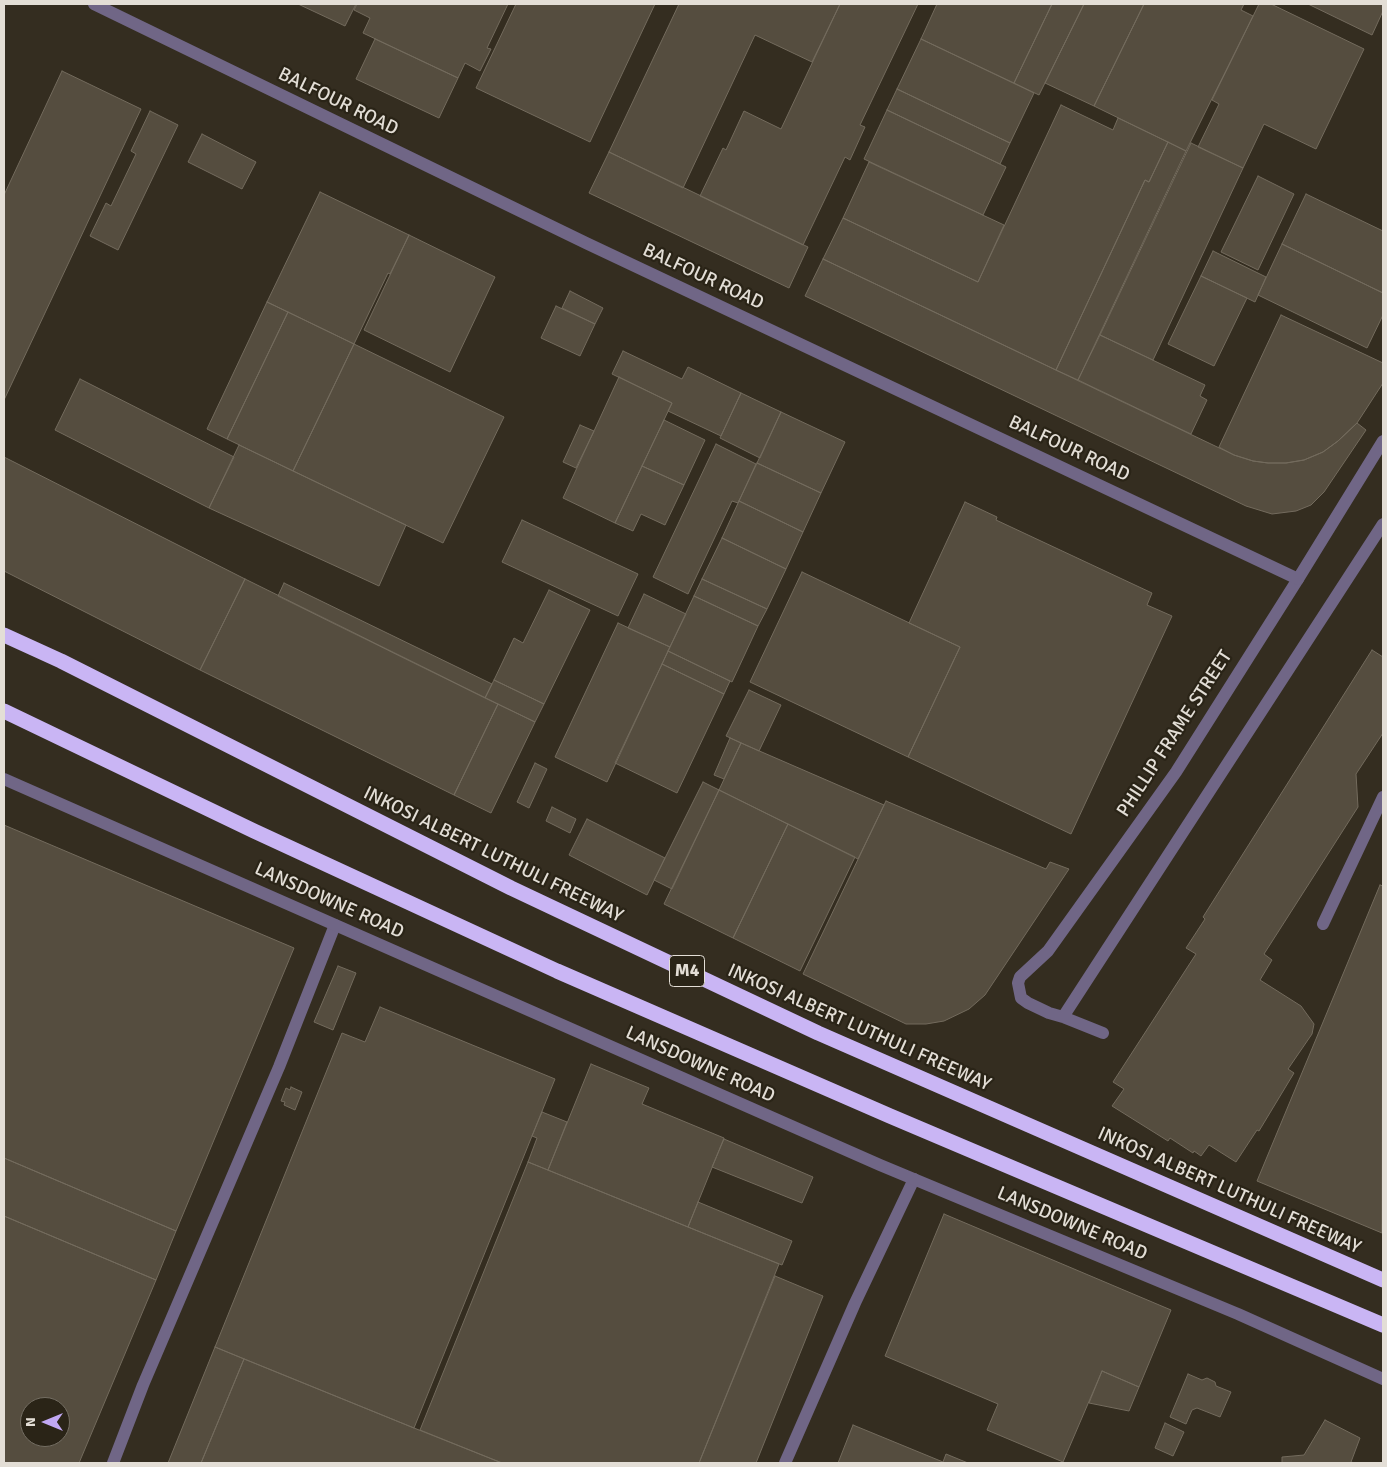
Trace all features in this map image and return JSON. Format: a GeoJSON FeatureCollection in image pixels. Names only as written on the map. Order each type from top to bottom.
{"type":"FeatureCollection","features":[{"type":"Feature","properties":{"kind":"highway","name":"INKOSI ALBERT LUTHULI FREEWAY"},"geometry":{"type":"LineString","coordinates":[[4,635],[61,661],[511,888],[818,1034],[1383,1280]]}},
{"type":"Feature","properties":{"kind":"highway"},"geometry":{"type":"LineString","coordinates":[[4,711],[557,971],[890,1116],[1383,1325]]}},
{"type":"Feature","properties":{"kind":"street","name":"BALFOUR ROAD"},"geometry":{"type":"LineString","coordinates":[[94,4],[586,243],[1298,578]]}},
{"type":"Feature","properties":{"kind":"street","name":"PHILLIP FRAME STREET"},"geometry":{"type":"LineString","coordinates":[[1063,1017],[1049,1013],[1021,998],[1018,989],[1020,978],[1048,951],[1176,772],[1383,441]]}},
{"type":"Feature","properties":{"kind":"street"},"geometry":{"type":"LineString","coordinates":[[1103,1033],[1063,1017],[1383,524]]}},
{"type":"Feature","properties":{"kind":"street","name":"LANSDOWNE ROAD"},"geometry":{"type":"LineString","coordinates":[[4,779],[914,1179],[1238,1314],[1383,1379]]}},
{"type":"Feature","properties":{"kind":"street"},"geometry":{"type":"LineString","coordinates":[[1323,924],[1383,797]]}},
{"type":"Feature","properties":{"kind":"street"},"geometry":{"type":"LineString","coordinates":[[113,1463],[143,1385],[279,1067],[335,924]]}},
{"type":"Feature","properties":{"kind":"street"},"geometry":{"type":"LineString","coordinates":[[785,1463],[855,1303],[914,1179]]}},
{"type":"Feature","properties":{"kind":"building"},"geometry":{"type":"Polygon","coordinates":[[[298,4],[356,4],[345,26],[298,4]]]}},
{"type":"Feature","properties":{"kind":"building"},"geometry":{"type":"Polygon","coordinates":[[[357,4],[508,4],[487,48],[491,49],[480,71],[465,63],[458,78],[363,33],[370,18],[354,10],[357,4]]]}},
{"type":"Feature","properties":{"kind":"building"},"geometry":{"type":"Polygon","coordinates":[[[516,4],[655,4],[590,142],[476,88],[516,4]]]}},
{"type":"Feature","properties":{"kind":"building"},"geometry":{"type":"Polygon","coordinates":[[[679,4],[840,4],[812,62],[755,35],[683,188],[609,152],[679,4]]]}},
{"type":"Feature","properties":{"kind":"building"},"geometry":{"type":"Polygon","coordinates":[[[840,4],[918,4],[860,125],[865,127],[850,160],[845,157],[803,245],[700,196],[723,148],[726,150],[744,111],[781,129],[840,4]]]}},
{"type":"Feature","properties":{"kind":"building"},"geometry":{"type":"Polygon","coordinates":[[[937,4],[1052,4],[1014,83],[921,39],[937,4]]]}},
{"type":"Feature","properties":{"kind":"building"},"geometry":{"type":"Polygon","coordinates":[[[1052,4],[1084,4],[1039,95],[1014,83],[1052,4]]]}},
{"type":"Feature","properties":{"kind":"building"},"geometry":{"type":"Polygon","coordinates":[[[1084,4],[1144,4],[1094,106],[1045,83],[1084,4]]]}},
{"type":"Feature","properties":{"kind":"building"},"geometry":{"type":"Polygon","coordinates":[[[1144,4],[1244,4],[1241,10],[1253,16],[1186,151],[1094,106],[1144,4]]]}},
{"type":"Feature","properties":{"kind":"building"},"geometry":{"type":"Polygon","coordinates":[[[1259,4],[1271,4],[1364,49],[1316,149],[1264,124],[1243,168],[1198,147],[1219,104],[1212,100],[1259,4]]]}},
{"type":"Feature","properties":{"kind":"building"},"geometry":{"type":"Polygon","coordinates":[[[1308,4],[1383,4],[1383,11],[1372,35],[1308,4]]]}},
{"type":"Feature","properties":{"kind":"building"},"geometry":{"type":"Polygon","coordinates":[[[375,39],[458,78],[439,118],[356,79],[375,39]]]}},
{"type":"Feature","properties":{"kind":"building"},"geometry":{"type":"Polygon","coordinates":[[[921,39],[1034,93],[1010,143],[897,89],[921,39]]]}},
{"type":"Feature","properties":{"kind":"building"},"geometry":{"type":"Polygon","coordinates":[[[62,71],[141,109],[4,400],[4,195],[62,71]]]}},
{"type":"Feature","properties":{"kind":"building"},"geometry":{"type":"Polygon","coordinates":[[[897,89],[1010,143],[1000,164],[887,110],[897,89]]]}},
{"type":"Feature","properties":{"kind":"building"},"geometry":{"type":"Polygon","coordinates":[[[1061,105],[1113,130],[1118,118],[1168,142],[1149,182],[1145,180],[1056,370],[823,259],[843,218],[978,282],[1061,105]]]}},
{"type":"Feature","properties":{"kind":"building"},"geometry":{"type":"Polygon","coordinates":[[[887,110],[1006,167],[983,215],[864,159],[887,110]]]}},
{"type":"Feature","properties":{"kind":"building"},"geometry":{"type":"Polygon","coordinates":[[[150,111],[178,125],[118,250],[90,236],[106,203],[111,206],[136,154],[131,151],[150,111]]]}},
{"type":"Feature","properties":{"kind":"building"},"geometry":{"type":"Polygon","coordinates":[[[202,134],[256,162],[242,189],[188,162],[202,134]]]}},
{"type":"Feature","properties":{"kind":"building"},"geometry":{"type":"Polygon","coordinates":[[[1168,142],[1186,151],[1078,380],[1056,370],[1145,180],[1149,182],[1168,142]]]}},
{"type":"Feature","properties":{"kind":"building"},"geometry":{"type":"Polygon","coordinates":[[[1191,143],[1243,168],[1153,360],[1100,335],[1191,143]]]}},
{"type":"Feature","properties":{"kind":"building"},"geometry":{"type":"Polygon","coordinates":[[[609,152],[808,247],[789,288],[589,193],[609,152]]]}},
{"type":"Feature","properties":{"kind":"building"},"geometry":{"type":"Polygon","coordinates":[[[869,162],[1004,225],[978,282],[843,218],[869,162]]]}},
{"type":"Feature","properties":{"kind":"building"},"geometry":{"type":"Polygon","coordinates":[[[1258,176],[1294,194],[1258,270],[1221,252],[1258,176]]]}},
{"type":"Feature","properties":{"kind":"building"},"geometry":{"type":"Polygon","coordinates":[[[320,192],[409,235],[390,274],[388,273],[354,344],[267,302],[320,192]]]}},
{"type":"Feature","properties":{"kind":"building"},"geometry":{"type":"Polygon","coordinates":[[[1306,194],[1383,231],[1383,293],[1282,244],[1306,194]]]}},
{"type":"Feature","properties":{"kind":"building"},"geometry":{"type":"Polygon","coordinates":[[[409,235],[495,277],[450,372],[364,330],[409,235]]]}},
{"type":"Feature","properties":{"kind":"building"},"geometry":{"type":"Polygon","coordinates":[[[1282,244],[1383,293],[1383,315],[1367,348],[1258,295],[1282,244]]]}},
{"type":"Feature","properties":{"kind":"building"},"geometry":{"type":"Polygon","coordinates":[[[1213,251],[1266,277],[1255,302],[1201,276],[1213,251]]]}},
{"type":"Feature","properties":{"kind":"building"},"geometry":{"type":"Polygon","coordinates":[[[823,259],[1234,455],[1253,461],[1286,463],[1304,460],[1323,452],[1357,423],[1366,430],[1324,492],[1311,505],[1296,511],[1272,514],[1246,506],[805,296],[823,259]]]}},
{"type":"Feature","properties":{"kind":"building"},"geometry":{"type":"Polygon","coordinates":[[[1201,276],[1247,298],[1214,366],[1168,344],[1201,276]]]}},
{"type":"Feature","properties":{"kind":"building"},"geometry":{"type":"Polygon","coordinates":[[[570,291],[603,308],[595,324],[562,308],[570,291]]]}},
{"type":"Feature","properties":{"kind":"building"},"geometry":{"type":"Polygon","coordinates":[[[267,302],[288,312],[227,439],[207,429],[267,302]]]}},
{"type":"Feature","properties":{"kind":"building"},"geometry":{"type":"Polygon","coordinates":[[[556,306],[595,324],[580,356],[541,338],[556,306]]]}},
{"type":"Feature","properties":{"kind":"building"},"geometry":{"type":"Polygon","coordinates":[[[288,312],[354,344],[293,471],[227,439],[288,312]]]}},
{"type":"Feature","properties":{"kind":"building"},"geometry":{"type":"Polygon","coordinates":[[[1281,315],[1383,363],[1383,383],[1357,423],[1323,452],[1304,460],[1286,463],[1253,461],[1234,455],[1219,447],[1281,315]]]}},
{"type":"Feature","properties":{"kind":"building"},"geometry":{"type":"Polygon","coordinates":[[[1100,335],[1205,385],[1200,396],[1207,400],[1191,434],[1078,380],[1100,335]]]}},
{"type":"Feature","properties":{"kind":"building"},"geometry":{"type":"Polygon","coordinates":[[[354,344],[504,417],[443,543],[293,471],[354,344]]]}},
{"type":"Feature","properties":{"kind":"building"},"geometry":{"type":"Polygon","coordinates":[[[623,351],[682,379],[688,367],[741,393],[721,436],[668,411],[672,403],[612,374],[623,351]]]}},
{"type":"Feature","properties":{"kind":"building"},"geometry":{"type":"Polygon","coordinates":[[[619,377],[672,403],[615,523],[563,498],[619,377]]]}},
{"type":"Feature","properties":{"kind":"building"},"geometry":{"type":"Polygon","coordinates":[[[80,379],[234,457],[209,508],[55,430],[80,379]]]}},
{"type":"Feature","properties":{"kind":"building"},"geometry":{"type":"Polygon","coordinates":[[[741,393],[781,412],[760,458],[720,438],[741,393]]]}},
{"type":"Feature","properties":{"kind":"building"},"geometry":{"type":"Polygon","coordinates":[[[781,412],[845,442],[821,493],[757,463],[781,412]]]}},
{"type":"Feature","properties":{"kind":"building"},"geometry":{"type":"Polygon","coordinates":[[[664,420],[705,440],[684,485],[642,466],[664,420]]]}},
{"type":"Feature","properties":{"kind":"building"},"geometry":{"type":"Polygon","coordinates":[[[580,425],[594,431],[576,468],[563,462],[580,425]]]}},
{"type":"Feature","properties":{"kind":"building"},"geometry":{"type":"Polygon","coordinates":[[[716,444],[756,464],[738,503],[732,501],[688,594],[653,577],[716,444]]]}},
{"type":"Feature","properties":{"kind":"building"},"geometry":{"type":"Polygon","coordinates":[[[239,445],[406,525],[379,586],[209,508],[239,445]]]}},
{"type":"Feature","properties":{"kind":"building"},"geometry":{"type":"Polygon","coordinates":[[[4,457],[245,579],[200,670],[4,571],[4,457]]]}},
{"type":"Feature","properties":{"kind":"building"},"geometry":{"type":"Polygon","coordinates":[[[757,463],[821,493],[803,532],[739,501],[757,463]]]}},
{"type":"Feature","properties":{"kind":"building"},"geometry":{"type":"Polygon","coordinates":[[[642,466],[684,485],[665,525],[641,514],[633,531],[615,523],[642,466]]]}},
{"type":"Feature","properties":{"kind":"building"},"geometry":{"type":"Polygon","coordinates":[[[739,501],[803,532],[786,569],[722,538],[739,501]]]}},
{"type":"Feature","properties":{"kind":"building"},"geometry":{"type":"Polygon","coordinates":[[[965,502],[997,517],[996,520],[1152,593],[1147,605],[1172,616],[1071,834],[908,757],[960,647],[909,623],[965,502]]]}},
{"type":"Feature","properties":{"kind":"building"},"geometry":{"type":"Polygon","coordinates":[[[522,520],[638,574],[618,616],[502,562],[522,520]]]}},
{"type":"Feature","properties":{"kind":"building"},"geometry":{"type":"Polygon","coordinates":[[[722,538],[786,569],[767,609],[702,579],[722,538]]]}},
{"type":"Feature","properties":{"kind":"building"},"geometry":{"type":"Polygon","coordinates":[[[802,572],[960,647],[908,757],[750,682],[802,572]]]}},
{"type":"Feature","properties":{"kind":"building"},"geometry":{"type":"Polygon","coordinates":[[[245,579],[498,704],[454,795],[200,670],[245,579]]]}},
{"type":"Feature","properties":{"kind":"building"},"geometry":{"type":"Polygon","coordinates":[[[702,579],[767,609],[758,626],[694,596],[702,579]]]}},
{"type":"Feature","properties":{"kind":"building"},"geometry":{"type":"Polygon","coordinates":[[[284,583],[492,684],[485,698],[278,596],[284,583]]]}},
{"type":"Feature","properties":{"kind":"building"},"geometry":{"type":"Polygon","coordinates":[[[549,590],[590,610],[544,704],[494,680],[514,638],[523,643],[549,590]]]}},
{"type":"Feature","properties":{"kind":"building"},"geometry":{"type":"Polygon","coordinates":[[[644,594],[686,614],[670,647],[628,628],[644,594]]]}},
{"type":"Feature","properties":{"kind":"building"},"geometry":{"type":"Polygon","coordinates":[[[694,596],[758,626],[732,682],[668,651],[694,596]]]}},
{"type":"Feature","properties":{"kind":"building"},"geometry":{"type":"Polygon","coordinates":[[[618,623],[670,647],[607,782],[555,757],[618,623]]]}},
{"type":"Feature","properties":{"kind":"building"},"geometry":{"type":"Polygon","coordinates":[[[1372,650],[1383,657],[1383,733],[1356,774],[1358,807],[1264,954],[1272,960],[1260,980],[1301,1006],[1314,1024],[1312,1034],[1288,1069],[1294,1073],[1259,1131],[1257,1130],[1236,1162],[1209,1145],[1201,1156],[1170,1138],[1168,1141],[1112,1106],[1124,1089],[1113,1082],[1196,954],[1186,948],[1205,919],[1203,917],[1372,650]]]}},
{"type":"Feature","properties":{"kind":"building"},"geometry":{"type":"Polygon","coordinates":[[[668,651],[730,681],[724,694],[662,664],[668,651]]]}},
{"type":"Feature","properties":{"kind":"building"},"geometry":{"type":"Polygon","coordinates":[[[662,664],[724,694],[677,793],[615,763],[662,664]]]}},
{"type":"Feature","properties":{"kind":"building"},"geometry":{"type":"Polygon","coordinates":[[[494,680],[544,704],[535,722],[485,698],[494,680]]]}},
{"type":"Feature","properties":{"kind":"building"},"geometry":{"type":"Polygon","coordinates":[[[749,690],[781,705],[759,751],[726,736],[749,690]]]}},
{"type":"Feature","properties":{"kind":"building"},"geometry":{"type":"Polygon","coordinates":[[[498,704],[535,722],[491,813],[454,795],[498,704]]]}},
{"type":"Feature","properties":{"kind":"building"},"geometry":{"type":"Polygon","coordinates":[[[730,738],[741,743],[724,779],[714,775],[730,738]]]}},
{"type":"Feature","properties":{"kind":"building"},"geometry":{"type":"Polygon","coordinates":[[[741,743],[884,805],[858,859],[719,790],[741,743]]]}},
{"type":"Feature","properties":{"kind":"building"},"geometry":{"type":"Polygon","coordinates":[[[535,763],[547,769],[529,808],[517,802],[535,763]]]}},
{"type":"Feature","properties":{"kind":"building"},"geometry":{"type":"Polygon","coordinates":[[[703,782],[719,790],[672,889],[654,880],[703,782]]]}},
{"type":"Feature","properties":{"kind":"building"},"geometry":{"type":"Polygon","coordinates":[[[719,790],[788,824],[733,938],[664,904],[719,790]]]}},
{"type":"Feature","properties":{"kind":"building"},"geometry":{"type":"Polygon","coordinates":[[[886,801],[1046,869],[1050,862],[1069,869],[985,995],[969,1009],[944,1021],[926,1024],[906,1024],[803,974],[886,801]]]}},
{"type":"Feature","properties":{"kind":"building"},"geometry":{"type":"Polygon","coordinates":[[[552,807],[576,819],[570,833],[546,821],[552,807]]]}},
{"type":"Feature","properties":{"kind":"building"},"geometry":{"type":"Polygon","coordinates":[[[587,819],[665,858],[647,895],[569,855],[587,819]]]}},
{"type":"Feature","properties":{"kind":"building"},"geometry":{"type":"Polygon","coordinates":[[[788,824],[855,857],[800,971],[733,938],[788,824]]]}},
{"type":"Feature","properties":{"kind":"building"},"geometry":{"type":"Polygon","coordinates":[[[4,825],[294,948],[176,1231],[4,1158],[4,825]]]}},
{"type":"Feature","properties":{"kind":"building"},"geometry":{"type":"Polygon","coordinates":[[[1380,885],[1383,886],[1382,1233],[1257,1181],[1380,885]]]}},
{"type":"Feature","properties":{"kind":"building"},"geometry":{"type":"Polygon","coordinates":[[[338,966],[356,973],[333,1030],[314,1022],[338,966]]]}},
{"type":"Feature","properties":{"kind":"building"},"geometry":{"type":"Polygon","coordinates":[[[380,1007],[555,1079],[414,1428],[215,1347],[342,1033],[365,1042],[380,1007]]]}},
{"type":"Feature","properties":{"kind":"building"},"geometry":{"type":"Polygon","coordinates":[[[591,1064],[649,1088],[642,1104],[724,1138],[688,1227],[548,1170],[591,1064]]]}},
{"type":"Feature","properties":{"kind":"building"},"geometry":{"type":"Polygon","coordinates":[[[291,1087],[302,1092],[295,1110],[284,1105],[285,1102],[281,1101],[286,1088],[290,1090],[291,1087]]]}},
{"type":"Feature","properties":{"kind":"building"},"geometry":{"type":"Polygon","coordinates":[[[542,1112],[567,1122],[548,1170],[528,1162],[537,1138],[532,1136],[542,1112]]]}},
{"type":"Feature","properties":{"kind":"building"},"geometry":{"type":"Polygon","coordinates":[[[724,1139],[813,1177],[802,1203],[712,1167],[724,1139]]]}},
{"type":"Feature","properties":{"kind":"building"},"geometry":{"type":"Polygon","coordinates":[[[4,1158],[176,1231],[156,1280],[4,1216],[4,1158]]]}},
{"type":"Feature","properties":{"kind":"building"},"geometry":{"type":"Polygon","coordinates":[[[528,1162],[779,1264],[699,1463],[502,1463],[420,1430],[528,1162]]]}},
{"type":"Feature","properties":{"kind":"building"},"geometry":{"type":"Polygon","coordinates":[[[698,1202],[792,1241],[782,1265],[688,1227],[698,1202]]]}},
{"type":"Feature","properties":{"kind":"building"},"geometry":{"type":"Polygon","coordinates":[[[944,1214],[1171,1310],[1139,1387],[1102,1371],[1063,1462],[987,1430],[998,1404],[885,1356],[944,1214]]]}},
{"type":"Feature","properties":{"kind":"building"},"geometry":{"type":"Polygon","coordinates":[[[4,1216],[156,1280],[79,1463],[4,1463],[4,1216]]]}},
{"type":"Feature","properties":{"kind":"building"},"geometry":{"type":"Polygon","coordinates":[[[775,1276],[823,1296],[756,1463],[699,1463],[775,1276]]]}},
{"type":"Feature","properties":{"kind":"building"},"geometry":{"type":"Polygon","coordinates":[[[215,1347],[244,1359],[201,1463],[168,1463],[215,1347]]]}},
{"type":"Feature","properties":{"kind":"building"},"geometry":{"type":"Polygon","coordinates":[[[244,1359],[414,1428],[502,1463],[201,1463],[244,1359]]]}},
{"type":"Feature","properties":{"kind":"building"},"geometry":{"type":"Polygon","coordinates":[[[1102,1371],[1139,1387],[1129,1411],[1089,1403],[1102,1371]]]}},
{"type":"Feature","properties":{"kind":"building"},"geometry":{"type":"Polygon","coordinates":[[[1188,1374],[1202,1380],[1207,1378],[1215,1382],[1216,1386],[1231,1392],[1220,1417],[1197,1408],[1192,1410],[1186,1424],[1170,1417],[1188,1374]]]}},
{"type":"Feature","properties":{"kind":"building"},"geometry":{"type":"Polygon","coordinates":[[[1325,1420],[1360,1438],[1351,1462],[1355,1463],[1282,1463],[1282,1457],[1304,1455],[1325,1420]]]}},
{"type":"Feature","properties":{"kind":"building"},"geometry":{"type":"Polygon","coordinates":[[[1165,1423],[1184,1432],[1173,1456],[1155,1448],[1165,1423]]]}},
{"type":"Feature","properties":{"kind":"building"},"geometry":{"type":"Polygon","coordinates":[[[853,1425],[943,1462],[946,1454],[968,1463],[838,1463],[853,1425]]]}}]}
